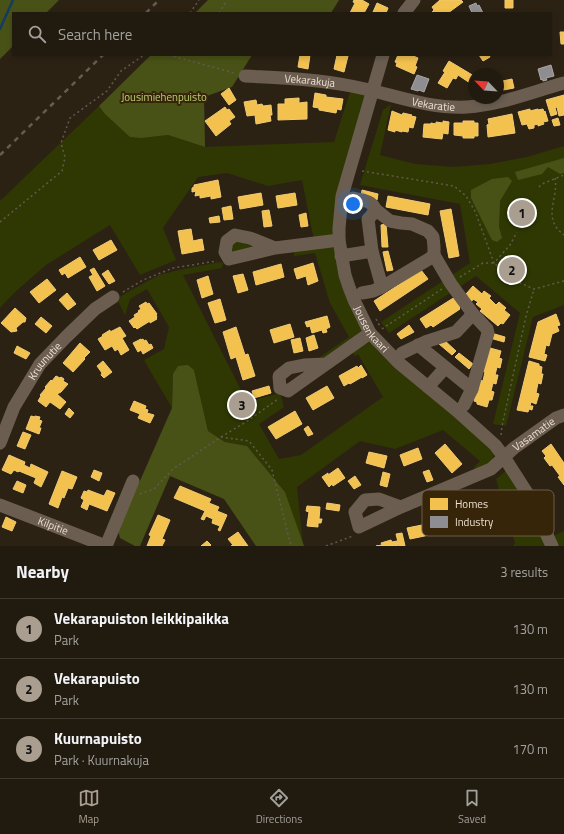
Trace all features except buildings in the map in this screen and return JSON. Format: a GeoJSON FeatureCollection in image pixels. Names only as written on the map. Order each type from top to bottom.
{"type":"FeatureCollection","features":[{"type":"Feature","properties":{"kind":"street"},"geometry":{"type":"LineString","coordinates":[[405,12],[414,0]]}},
{"type":"Feature","properties":{"kind":"street","name":"Jousenkaari"},"geometry":{"type":"LineString","coordinates":[[383,56],[343,191],[339,240],[345,275],[354,300],[399,363],[456,410],[495,446],[504,457],[525,490]]}},
{"type":"Feature","properties":{"kind":"street","name":"Vekarakuja"},"geometry":{"type":"LineString","coordinates":[[245,76],[308,79],[373,91]]}},
{"type":"Feature","properties":{"kind":"street","name":"Vekaratie"},"geometry":{"type":"LineString","coordinates":[[373,91],[427,105],[467,107],[499,102],[564,83]]}},
{"type":"Feature","properties":{"kind":"street"},"geometry":{"type":"LineString","coordinates":[[353,198],[370,202],[374,205],[375,209],[390,221],[412,224],[428,231],[433,237],[434,255],[451,284],[473,314],[487,329],[488,333],[472,389],[464,405]]}},
{"type":"Feature","properties":{"kind":"street"},"geometry":{"type":"LineString","coordinates":[[375,209],[368,219],[372,252],[382,287]]}},
{"type":"Feature","properties":{"kind":"street"},"geometry":{"type":"LineString","coordinates":[[275,248],[250,238],[235,235],[227,241],[225,252],[229,259],[275,248],[339,240]]}},
{"type":"Feature","properties":{"kind":"street"},"geometry":{"type":"LineString","coordinates":[[341,256],[372,252]]}},
{"type":"Feature","properties":{"kind":"street"},"geometry":{"type":"LineString","coordinates":[[362,293],[382,287],[434,255]]}},
{"type":"Feature","properties":{"kind":"street","name":"Kruunutie"},"geometry":{"type":"LineString","coordinates":[[0,443],[14,407],[40,364],[95,309],[113,297]]}},
{"type":"Feature","properties":{"kind":"street"},"geometry":{"type":"LineString","coordinates":[[402,353],[425,342],[456,332],[473,314]]}},
{"type":"Feature","properties":{"kind":"street"},"geometry":{"type":"LineString","coordinates":[[326,364],[304,364],[289,368],[279,376],[280,388],[288,391],[376,331]]}},
{"type":"Feature","properties":{"kind":"street"},"geometry":{"type":"LineString","coordinates":[[418,345],[472,389]]}},
{"type":"Feature","properties":{"kind":"street"},"geometry":{"type":"LineString","coordinates":[[428,387],[445,368]]}},
{"type":"Feature","properties":{"kind":"street","name":"Vasamatie"},"geometry":{"type":"LineString","coordinates":[[441,490],[491,469],[514,448],[556,418],[564,415]]}},
{"type":"Feature","properties":{"kind":"street"},"geometry":{"type":"LineString","coordinates":[[106,546],[133,481]]}},
{"type":"Feature","properties":{"kind":"street","name":"Vasamatie"},"geometry":{"type":"LineString","coordinates":[[401,507],[422,498]]}},
{"type":"Feature","properties":{"kind":"street","name":"Kilpitie"},"geometry":{"type":"LineString","coordinates":[[0,505],[106,546]]}},
{"type":"Feature","properties":{"kind":"street","name":"Jousenkaari"},"geometry":{"type":"LineString","coordinates":[[547,536],[552,546]]}},
{"type":"Feature","properties":{"kind":"path"},"geometry":{"type":"LineString","coordinates":[[191,12],[199,0]]}},
{"type":"Feature","properties":{"kind":"path"},"geometry":{"type":"LineString","coordinates":[[220,12],[227,0]]}},
{"type":"Feature","properties":{"kind":"path"},"geometry":{"type":"LineString","coordinates":[[0,222],[62,170],[65,157],[61,143],[70,118],[107,91],[121,71],[143,56]]}},
{"type":"Feature","properties":{"kind":"path"},"geometry":{"type":"LineString","coordinates":[[175,56],[245,76]]}},
{"type":"Feature","properties":{"kind":"path"},"geometry":{"type":"LineString","coordinates":[[360,170],[454,186],[466,196],[475,211],[494,263],[520,283],[534,289],[564,281]]}},
{"type":"Feature","properties":{"kind":"path"},"geometry":{"type":"LineString","coordinates":[[539,187],[542,184],[564,175]]}},
{"type":"Feature","properties":{"kind":"path"},"geometry":{"type":"LineString","coordinates":[[555,178],[557,186],[551,212],[556,227],[564,235]]}},
{"type":"Feature","properties":{"kind":"path"},"geometry":{"type":"LineString","coordinates":[[494,263],[510,245],[517,232]]}},
{"type":"Feature","properties":{"kind":"path"},"geometry":{"type":"LineString","coordinates":[[113,297],[143,280],[173,268],[229,259]]}},
{"type":"Feature","properties":{"kind":"path"},"geometry":{"type":"LineString","coordinates":[[376,331],[451,284],[482,262],[494,263]]}},
{"type":"Feature","properties":{"kind":"path"},"geometry":{"type":"LineString","coordinates":[[501,436],[503,418],[526,316],[534,289]]}},
{"type":"Feature","properties":{"kind":"path"},"geometry":{"type":"LineString","coordinates":[[125,500],[154,488],[173,469],[249,420],[288,391]]}},
{"type":"Feature","properties":{"kind":"path"},"geometry":{"type":"LineString","coordinates":[[221,437],[249,441],[272,470],[291,546]]}},
{"type":"Feature","properties":{"kind":"path"},"geometry":{"type":"LineString","coordinates":[[326,546],[354,536]]}},
{"type":"Feature","properties":{"kind":"green space"},"geometry":{"type":"Polygon","coordinates":[[[0,0],[59,0],[47,12],[12,12],[12,47],[0,59],[0,0]]]}},
{"type":"Feature","properties":{"kind":"green space"},"geometry":{"type":"Polygon","coordinates":[[[208,0],[339,0],[332,12],[196,12],[208,0]]]}},
{"type":"Feature","properties":{"kind":"green space","name":"Jousimiehenpuisto"},"geometry":{"type":"Polygon","coordinates":[[[150,56],[251,56],[232,87],[204,97],[205,147],[168,135],[142,138],[130,137],[104,113],[99,106],[150,56]]]}},
{"type":"Feature","properties":{"kind":"green space"},"geometry":{"type":"Polygon","coordinates":[[[351,89],[365,96],[333,232],[330,236],[314,240],[302,180],[268,186],[227,173],[198,177],[163,228],[176,260],[140,275],[110,225],[46,265],[14,293],[0,308],[0,201],[99,106],[104,113],[142,138],[168,135],[205,147],[334,142],[351,89]]]}},
{"type":"Feature","properties":{"kind":"green space"},"geometry":{"type":"Polygon","coordinates":[[[391,104],[380,155],[415,164],[453,167],[490,164],[527,157],[564,146],[564,305],[533,317],[506,426],[493,424],[520,313],[476,276],[389,333],[381,322],[470,263],[460,204],[360,185],[383,110],[391,104]]]}},
{"type":"Feature","properties":{"kind":"green space"},"geometry":{"type":"Polygon","coordinates":[[[564,158],[564,173],[560,174],[548,167],[542,174],[518,180],[515,172],[564,158]]]}},
{"type":"Feature","properties":{"kind":"green space"},"geometry":{"type":"Polygon","coordinates":[[[508,177],[512,181],[500,201],[499,227],[502,238],[497,242],[492,240],[471,198],[471,190],[492,179],[508,177]]]}},
{"type":"Feature","properties":{"kind":"green space"},"geometry":{"type":"Polygon","coordinates":[[[234,237],[266,247],[235,253],[229,251],[234,237]]]}},
{"type":"Feature","properties":{"kind":"green space"},"geometry":{"type":"Polygon","coordinates":[[[333,247],[335,249],[362,329],[361,333],[332,357],[320,359],[320,357],[349,337],[330,303],[315,253],[294,256],[294,250],[333,247]]]}},
{"type":"Feature","properties":{"kind":"green space"},"geometry":{"type":"Polygon","coordinates":[[[220,262],[223,263],[222,268],[183,275],[247,402],[280,393],[284,407],[259,424],[279,459],[301,455],[383,397],[358,354],[355,356],[352,352],[371,342],[494,452],[492,461],[479,472],[474,467],[480,461],[443,430],[395,449],[360,441],[297,487],[303,545],[285,492],[247,446],[225,442],[208,431],[194,370],[173,374],[172,408],[144,360],[164,349],[169,327],[147,289],[130,299],[125,315],[118,301],[120,297],[126,293],[159,275],[220,262]]]}},
{"type":"Feature","properties":{"kind":"green space"},"geometry":{"type":"Polygon","coordinates":[[[188,365],[194,370],[208,431],[225,442],[247,446],[285,492],[304,546],[256,546],[224,499],[170,476],[140,546],[135,546],[120,538],[118,531],[172,408],[173,374],[178,366],[188,365]]]}},
{"type":"Feature","properties":{"kind":"green space"},"geometry":{"type":"Polygon","coordinates":[[[507,470],[518,490],[499,490],[496,479],[507,470]]]}},
{"type":"Feature","properties":{"kind":"green space"},"geometry":{"type":"Polygon","coordinates":[[[564,531],[564,546],[557,546],[554,536],[564,531]]]}},
{"type":"Feature","properties":{"kind":"green space"},"geometry":{"type":"Polygon","coordinates":[[[513,536],[542,536],[547,546],[513,546],[515,543],[513,536]]]}},
{"type":"Feature","properties":{"kind":"waterway"},"geometry":{"type":"LineString","coordinates":[[0,29],[13,0]]}},
{"type":"Feature","properties":{"kind":"railway"},"geometry":{"type":"LineString","coordinates":[[147,12],[159,0]]}},
{"type":"Feature","properties":{"kind":"railway"},"geometry":{"type":"LineString","coordinates":[[0,155],[102,56]]}},
{"type":"Feature","properties":{"kind":"place","name":"Vekarapuiston leikkipaikka"},"geometry":{"type":"Point","coordinates":[522,213]}},
{"type":"Feature","properties":{"kind":"place","name":"Vekarapuisto"},"geometry":{"type":"Point","coordinates":[512,270]}},
{"type":"Feature","properties":{"kind":"place","name":"Kuurnapuisto"},"geometry":{"type":"Point","coordinates":[242,405]}}]}
